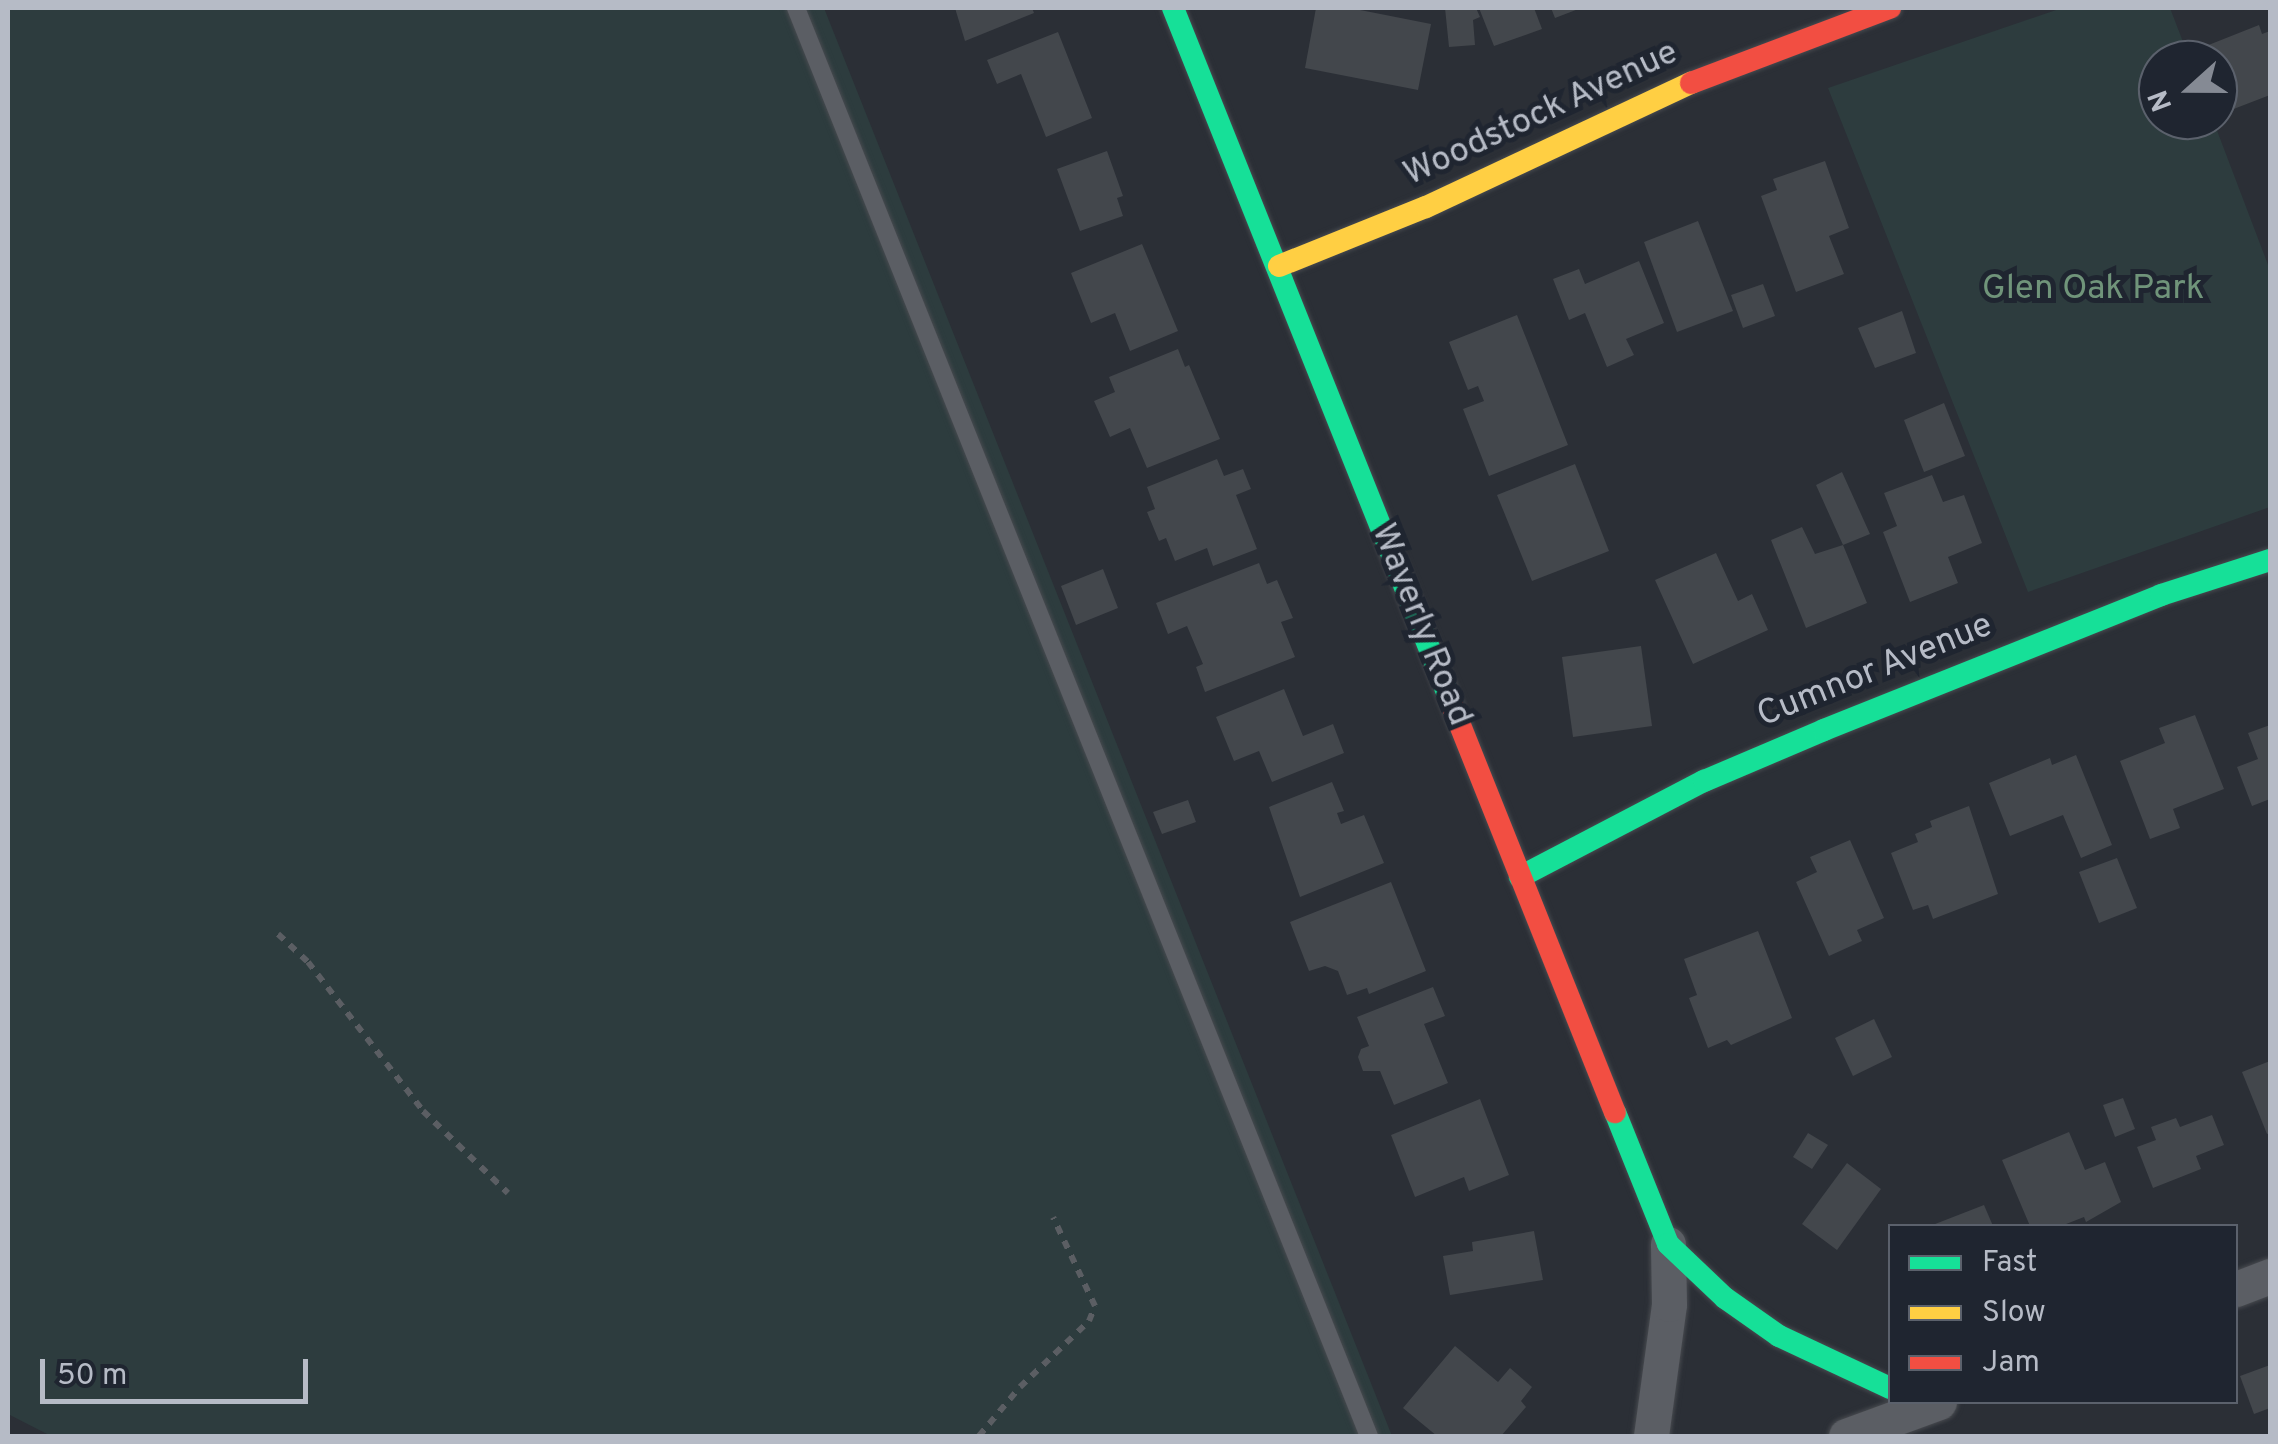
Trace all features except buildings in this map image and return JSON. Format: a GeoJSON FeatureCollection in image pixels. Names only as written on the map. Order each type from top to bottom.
{"type":"FeatureCollection","features":[{"type":"Feature","properties":{"kind":"street","name":"Waverly Road"},"geometry":{"type":"LineString","coordinates":[[1173,8],[1668,1244],[1668,1322],[1651,1436]]}},
{"type":"Feature","properties":{"kind":"street","name":"Woodstock Avenue"},"geometry":{"type":"LineString","coordinates":[[1279,266],[1426,207],[1694,82],[1890,8]]}},
{"type":"Feature","properties":{"kind":"street","name":"Cumnor Avenue"},"geometry":{"type":"LineString","coordinates":[[1520,877],[1704,781],[1806,737],[2161,595],[2270,560]]}},
{"type":"Feature","properties":{"kind":"street","name":"Waverly Road"},"geometry":{"type":"LineString","coordinates":[[1668,1244],[1725,1298],[1779,1336],[1888,1387]]}},
{"type":"Feature","properties":{"kind":"street"},"geometry":{"type":"LineString","coordinates":[[2238,1288],[2270,1276]]}},
{"type":"Feature","properties":{"kind":"street"},"geometry":{"type":"LineString","coordinates":[[1846,1436],[1934,1404]]}},
{"type":"Feature","properties":{"kind":"lane"},"geometry":{"type":"LineString","coordinates":[[796,8],[1369,1436]]}},
{"type":"Feature","properties":{"kind":"path"},"geometry":{"type":"LineString","coordinates":[[278,934],[308,962],[422,1112],[508,1193]]}},
{"type":"Feature","properties":{"kind":"path"},"geometry":{"type":"LineString","coordinates":[[979,1436],[1020,1387],[1088,1321],[1094,1306],[1052,1217]]}},
{"type":"Feature","properties":{"kind":"green space"},"geometry":{"type":"Polygon","coordinates":[[[8,8],[824,8],[1392,1436],[51,1436],[8,1414],[8,8]]]}},
{"type":"Feature","properties":{"kind":"green space","name":"Glen Oak Park"},"geometry":{"type":"Polygon","coordinates":[[[2062,8],[2170,8],[2182,40],[2138,40],[2138,140],[2221,140],[2270,270],[2270,507],[2028,592],[1828,88],[2062,8]]]}},
{"type":"Feature","properties":{"kind":"traffic: fast"},"geometry":{"type":"LineString","coordinates":[[1173,8],[1450,700]]}},
{"type":"Feature","properties":{"kind":"traffic: fast"},"geometry":{"type":"LineString","coordinates":[[1520,877],[1704,781],[1824,730],[2161,595],[2270,560]]}},
{"type":"Feature","properties":{"kind":"traffic: fast"},"geometry":{"type":"LineString","coordinates":[[1615,1112],[1668,1244],[1725,1298],[1779,1336],[1888,1387]]}},
{"type":"Feature","properties":{"kind":"traffic: slow"},"geometry":{"type":"LineString","coordinates":[[1279,266],[1426,207],[1691,83]]}},
{"type":"Feature","properties":{"kind":"traffic: jam"},"geometry":{"type":"LineString","coordinates":[[1691,83],[1890,8]]}},
{"type":"Feature","properties":{"kind":"traffic: jam"},"geometry":{"type":"LineString","coordinates":[[1450,700],[1615,1112]]}}]}
